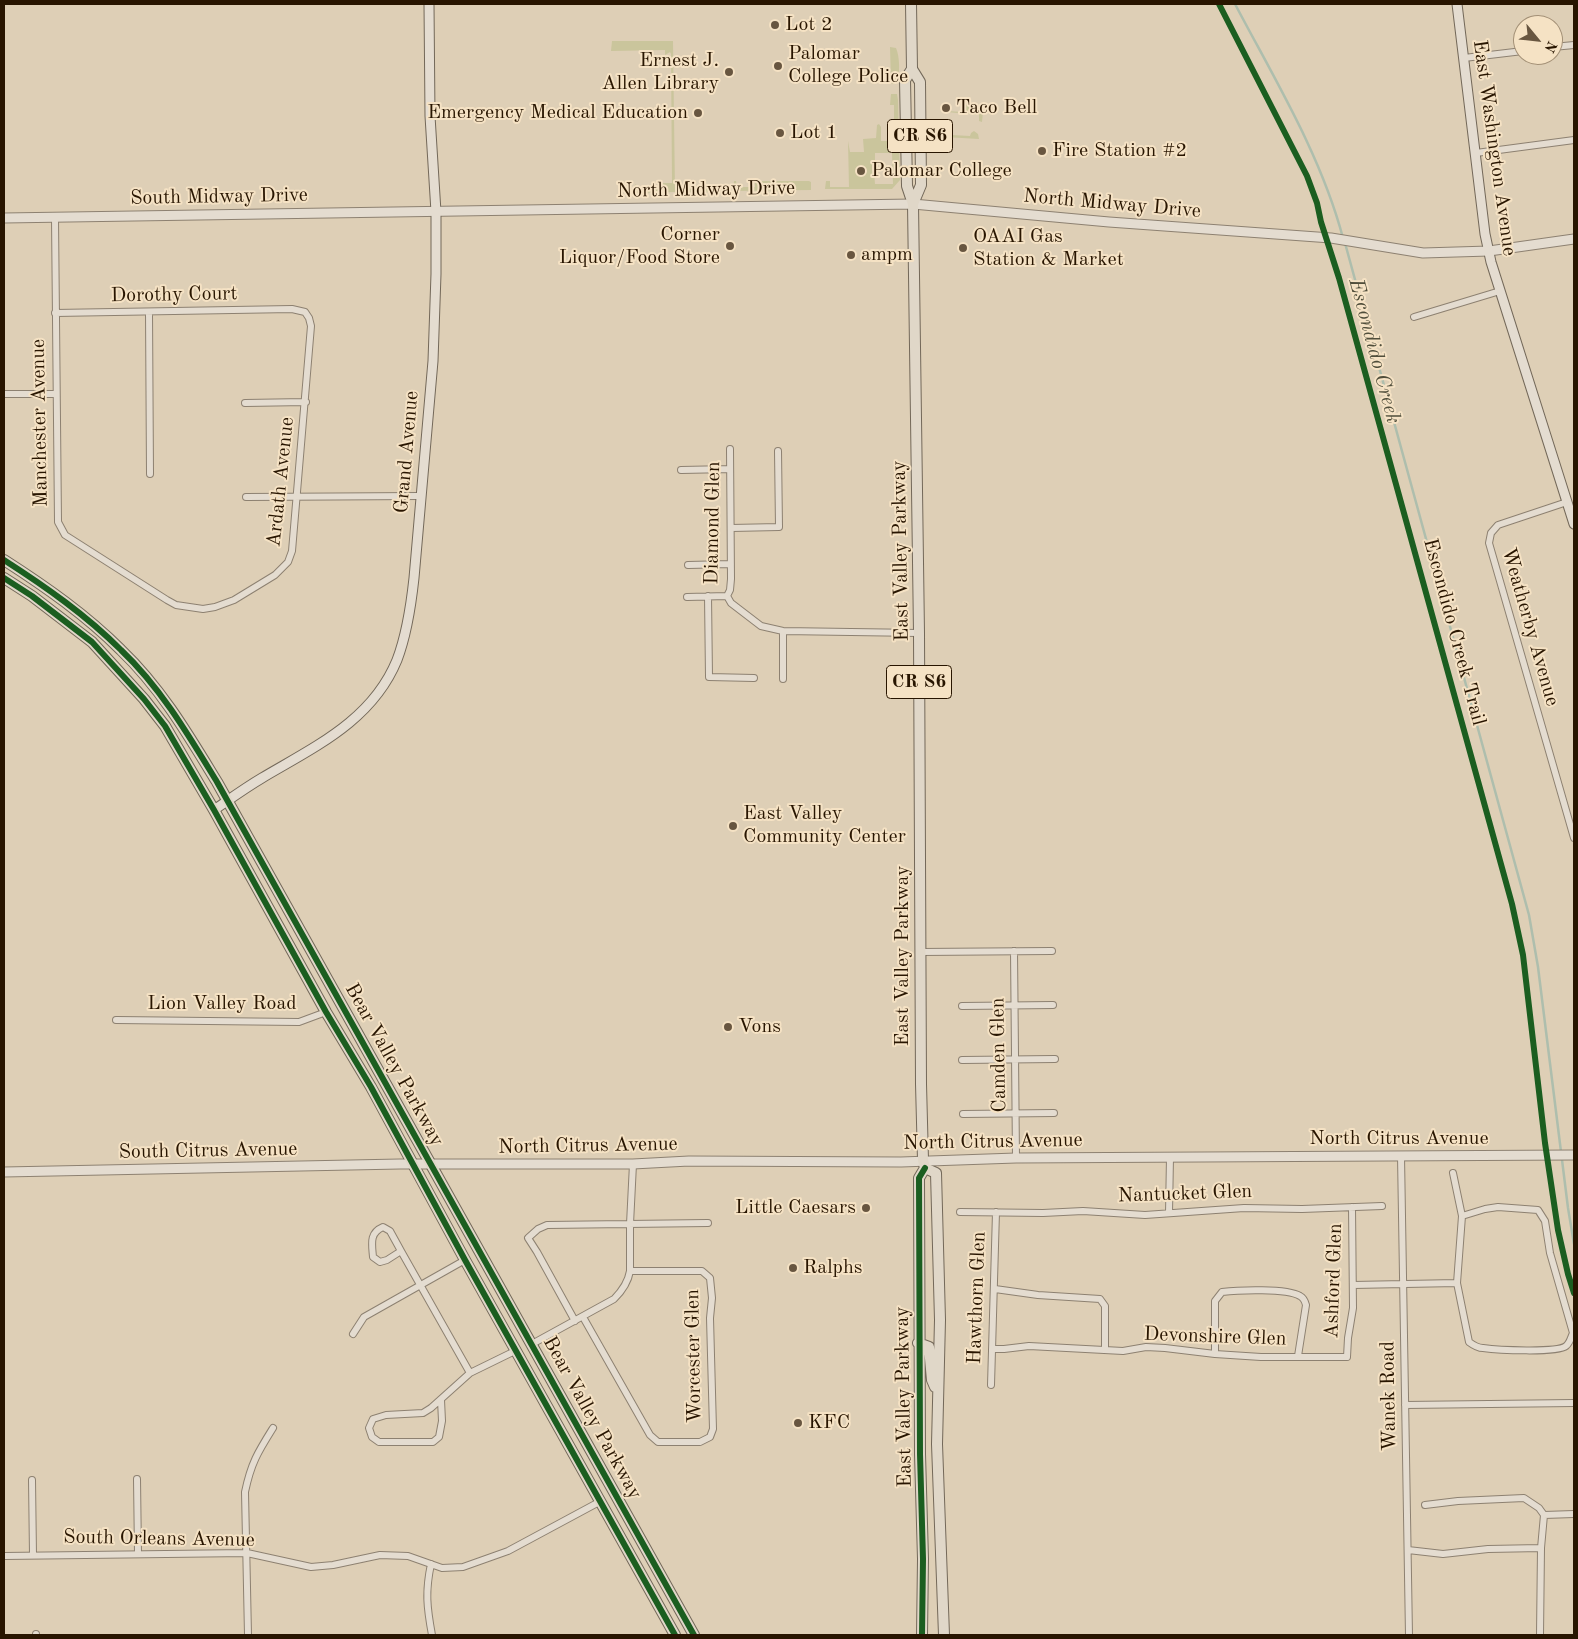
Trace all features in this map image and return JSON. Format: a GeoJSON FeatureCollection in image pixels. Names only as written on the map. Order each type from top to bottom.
{"type":"FeatureCollection","features":[{"type":"Feature","properties":{"kind":"main road","name":"East Valley Parkway"},"geometry":{"type":"LineString","coordinates":[[911,4],[912,69],[920,82],[921,185],[913,204],[919,633],[921,1084],[924,1164],[918,1178],[918,1343],[923,1559],[922,1635]]}},
{"type":"Feature","properties":{"kind":"main road","name":"Bear Valley Parkway"},"geometry":{"type":"LineString","coordinates":[[4,560],[82,614],[123,651],[172,710],[194,743],[694,1635]]}},
{"type":"Feature","properties":{"kind":"main road","name":"Bear Valley Parkway"},"geometry":{"type":"LineString","coordinates":[[4,578],[92,642],[144,699],[165,726],[326,1012],[372,1087],[465,1260],[675,1635]]}},
{"type":"Feature","properties":{"kind":"main road","name":"East Valley Parkway"},"geometry":{"type":"LineString","coordinates":[[924,1164],[936,1173],[940,1320],[938,1392],[939,1522],[944,1635]]}},
{"type":"Feature","properties":{"kind":"main road"},"geometry":{"type":"LineString","coordinates":[[918,1343],[929,1347],[932,1380],[938,1392]]}},
{"type":"Feature","properties":{"kind":"street","name":"Grand Avenue"},"geometry":{"type":"LineString","coordinates":[[214,810],[260,779],[312,750],[342,730],[364,709],[389,675],[402,647],[411,604],[433,350],[436,212],[430,116],[429,4]]}},
{"type":"Feature","properties":{"kind":"street","name":"East Washington Avenue"},"geometry":{"type":"LineString","coordinates":[[1456,4],[1485,234],[1500,291],[1567,502],[1572,512],[1574,524]]}},
{"type":"Feature","properties":{"kind":"street"},"geometry":{"type":"LineString","coordinates":[[1464,58],[1513,52]]}},
{"type":"Feature","properties":{"kind":"street"},"geometry":{"type":"LineString","coordinates":[[1476,153],[1574,140]]}},
{"type":"Feature","properties":{"kind":"street","name":"North Midway Drive"},"geometry":{"type":"LineString","coordinates":[[436,212],[913,204],[1267,235],[1331,238],[1423,253],[1489,251],[1574,239]]}},
{"type":"Feature","properties":{"kind":"street","name":"South Midway Drive"},"geometry":{"type":"LineString","coordinates":[[4,218],[436,212]]}},
{"type":"Feature","properties":{"kind":"street","name":"Manchester Avenue"},"geometry":{"type":"LineString","coordinates":[[55,218],[58,522],[65,535],[167,600]]}},
{"type":"Feature","properties":{"kind":"street"},"geometry":{"type":"LineString","coordinates":[[1414,317],[1500,291]]}},
{"type":"Feature","properties":{"kind":"street","name":"Dorothy Court"},"geometry":{"type":"LineString","coordinates":[[55,313],[292,309]]}},
{"type":"Feature","properties":{"kind":"street","name":"Ardath Avenue"},"geometry":{"type":"LineString","coordinates":[[167,600],[176,605],[203,609],[215,607],[234,600],[275,576],[288,562],[292,551],[298,496],[311,326],[305,312],[292,309]]}},
{"type":"Feature","properties":{"kind":"street"},"geometry":{"type":"LineString","coordinates":[[149,312],[150,474]]}},
{"type":"Feature","properties":{"kind":"street"},"geometry":{"type":"LineString","coordinates":[[4,394],[56,394]]}},
{"type":"Feature","properties":{"kind":"street"},"geometry":{"type":"LineString","coordinates":[[245,403],[306,402]]}},
{"type":"Feature","properties":{"kind":"street","name":"Diamond Glen"},"geometry":{"type":"LineString","coordinates":[[727,596],[730,590],[730,449]]}},
{"type":"Feature","properties":{"kind":"street"},"geometry":{"type":"LineString","coordinates":[[731,528],[779,527],[778,451]]}},
{"type":"Feature","properties":{"kind":"street"},"geometry":{"type":"LineString","coordinates":[[681,470],[730,469]]}},
{"type":"Feature","properties":{"kind":"street"},"geometry":{"type":"LineString","coordinates":[[246,497],[420,496]]}},
{"type":"Feature","properties":{"kind":"street","name":"Weatherby Avenue"},"geometry":{"type":"LineString","coordinates":[[1567,502],[1498,525],[1491,533],[1489,543],[1574,838]]}},
{"type":"Feature","properties":{"kind":"street"},"geometry":{"type":"LineString","coordinates":[[688,566],[730,564]]}},
{"type":"Feature","properties":{"kind":"street"},"geometry":{"type":"LineString","coordinates":[[708,596],[709,677],[754,678]]}},
{"type":"Feature","properties":{"kind":"street"},"geometry":{"type":"LineString","coordinates":[[687,598],[727,596],[732,603],[761,626],[783,631],[919,633]]}},
{"type":"Feature","properties":{"kind":"street"},"geometry":{"type":"LineString","coordinates":[[783,631],[783,679]]}},
{"type":"Feature","properties":{"kind":"street","name":"Camden Glen"},"geometry":{"type":"LineString","coordinates":[[1014,951],[1016,1158]]}},
{"type":"Feature","properties":{"kind":"street"},"geometry":{"type":"LineString","coordinates":[[920,952],[1052,951]]}},
{"type":"Feature","properties":{"kind":"street"},"geometry":{"type":"LineString","coordinates":[[962,1006],[1053,1005]]}},
{"type":"Feature","properties":{"kind":"street","name":"Lion Valley Road"},"geometry":{"type":"LineString","coordinates":[[116,1020],[299,1022],[326,1012]]}},
{"type":"Feature","properties":{"kind":"street"},"geometry":{"type":"LineString","coordinates":[[962,1060],[1055,1058]]}},
{"type":"Feature","properties":{"kind":"street"},"geometry":{"type":"LineString","coordinates":[[963,1114],[1054,1113]]}},
{"type":"Feature","properties":{"kind":"street","name":"North Citrus Avenue"},"geometry":{"type":"LineString","coordinates":[[413,1165],[633,1164],[689,1161],[901,1162],[924,1164],[1016,1158],[1574,1155]]}},
{"type":"Feature","properties":{"kind":"street","name":"Wanek Road"},"geometry":{"type":"LineString","coordinates":[[1402,1156],[1409,1635]]}},
{"type":"Feature","properties":{"kind":"street"},"geometry":{"type":"LineString","coordinates":[[1169,1213],[1170,1157]]}},
{"type":"Feature","properties":{"kind":"street"},"geometry":{"type":"LineString","coordinates":[[532,1344],[614,1299],[623,1290],[630,1271],[633,1164]]}},
{"type":"Feature","properties":{"kind":"street","name":"South Citrus Avenue"},"geometry":{"type":"LineString","coordinates":[[4,1172],[413,1165]]}},
{"type":"Feature","properties":{"kind":"street"},"geometry":{"type":"LineString","coordinates":[[1453,1173],[1462,1216],[1457,1283],[1469,1342],[1482,1348],[1520,1350],[1557,1350],[1565,1348],[1573,1333],[1550,1253],[1545,1221],[1538,1210],[1498,1207],[1462,1216]]}},
{"type":"Feature","properties":{"kind":"street","name":"Nantucket Glen"},"geometry":{"type":"LineString","coordinates":[[960,1212],[1043,1213],[1083,1211],[1144,1215],[1244,1208],[1382,1206]]}},
{"type":"Feature","properties":{"kind":"street","name":"Ashford Glen"},"geometry":{"type":"LineString","coordinates":[[1347,1357],[1353,1308],[1352,1207]]}},
{"type":"Feature","properties":{"kind":"street","name":"Hawthorn Glen"},"geometry":{"type":"LineString","coordinates":[[992,1385],[996,1212]]}},
{"type":"Feature","properties":{"kind":"street"},"geometry":{"type":"LineString","coordinates":[[575,1321],[538,1252],[528,1238],[538,1229],[547,1225],[708,1223]]}},
{"type":"Feature","properties":{"kind":"street"},"geometry":{"type":"LineString","coordinates":[[401,1251],[380,1262],[373,1257],[371,1237],[376,1230],[383,1227],[390,1231],[470,1373]]}},
{"type":"Feature","properties":{"kind":"street"},"geometry":{"type":"LineString","coordinates":[[353,1334],[364,1317],[465,1260]]}},
{"type":"Feature","properties":{"kind":"street","name":"Worcester Glen"},"geometry":{"type":"LineString","coordinates":[[583,1317],[650,1435],[658,1442],[700,1442],[710,1437],[713,1429],[710,1327],[712,1298],[710,1278],[702,1271],[630,1271]]}},
{"type":"Feature","properties":{"kind":"street"},"geometry":{"type":"LineString","coordinates":[[1353,1285],[1457,1283]]}},
{"type":"Feature","properties":{"kind":"street"},"geometry":{"type":"LineString","coordinates":[[995,1289],[1100,1300],[1105,1306],[1105,1350]]}},
{"type":"Feature","properties":{"kind":"street"},"geometry":{"type":"LineString","coordinates":[[1215,1354],[1216,1297],[1222,1292],[1263,1290],[1292,1292],[1301,1296],[1304,1300],[1306,1306],[1298,1356]]}},
{"type":"Feature","properties":{"kind":"street","name":"Devonshire Glen"},"geometry":{"type":"LineString","coordinates":[[992,1349],[1004,1350],[1029,1346],[1123,1351],[1165,1348],[1261,1357],[1347,1357]]}},
{"type":"Feature","properties":{"kind":"street"},"geometry":{"type":"LineString","coordinates":[[440,1400],[442,1421],[439,1437],[433,1442],[379,1442],[372,1437],[369,1428],[373,1419],[386,1415],[423,1413],[470,1373],[517,1350]]}},
{"type":"Feature","properties":{"kind":"street"},"geometry":{"type":"LineString","coordinates":[[1405,1405],[1574,1403]]}},
{"type":"Feature","properties":{"kind":"street"},"geometry":{"type":"LineString","coordinates":[[248,1635],[245,1492],[255,1457],[273,1428]]}},
{"type":"Feature","properties":{"kind":"street"},"geometry":{"type":"LineString","coordinates":[[137,1479],[138,1554]]}},
{"type":"Feature","properties":{"kind":"street"},"geometry":{"type":"LineString","coordinates":[[32,1480],[33,1555]]}},
{"type":"Feature","properties":{"kind":"street"},"geometry":{"type":"LineString","coordinates":[[1425,1505],[1458,1501],[1524,1498],[1539,1508],[1544,1515],[1541,1548],[1540,1635]]}},
{"type":"Feature","properties":{"kind":"street","name":"South Orleans Avenue"},"geometry":{"type":"LineString","coordinates":[[4,1556],[247,1553],[311,1567],[333,1565],[380,1555],[408,1556],[442,1568],[463,1567],[508,1551],[601,1501]]}},
{"type":"Feature","properties":{"kind":"street"},"geometry":{"type":"LineString","coordinates":[[1544,1515],[1574,1514]]}},
{"type":"Feature","properties":{"kind":"street"},"geometry":{"type":"LineString","coordinates":[[1408,1550],[1443,1554],[1488,1549],[1541,1548]]}},
{"type":"Feature","properties":{"kind":"street"},"geometry":{"type":"LineString","coordinates":[[431,1564],[426,1585],[426,1602],[432,1635]]}},
{"type":"Feature","properties":{"kind":"shaded area"},"geometry":{"type":"Polygon","coordinates":[[[612,41],[673,41],[675,192],[636,193],[634,186],[636,184],[637,190],[662,189],[663,183],[672,183],[671,54],[670,52],[665,55],[665,50],[611,51],[612,41]]]}},
{"type":"Feature","properties":{"kind":"shaded area"},"geometry":{"type":"Polygon","coordinates":[[[890,47],[896,48],[899,61],[897,83],[892,84],[891,81],[890,47]]]}},
{"type":"Feature","properties":{"kind":"shaded area"},"geometry":{"type":"Polygon","coordinates":[[[891,94],[897,94],[900,180],[892,189],[825,189],[826,181],[830,181],[830,187],[849,187],[848,141],[850,152],[864,152],[863,139],[876,138],[877,125],[879,124],[881,127],[881,141],[894,141],[894,105],[890,105],[891,94]],[[875,153],[875,165],[872,165],[872,171],[874,171],[875,184],[893,184],[892,153],[875,153]]]}},
{"type":"Feature","properties":{"kind":"shaded area"},"geometry":{"type":"Polygon","coordinates":[[[957,100],[962,101],[970,107],[983,111],[982,122],[979,121],[979,115],[947,112],[962,112],[963,102],[957,100]]]}},
{"type":"Feature","properties":{"kind":"shaded area"},"geometry":{"type":"Polygon","coordinates":[[[929,129],[933,129],[933,134],[970,136],[974,131],[978,134],[979,139],[928,136],[929,129]]]}},
{"type":"Feature","properties":{"kind":"shaded area"},"geometry":{"type":"Polygon","coordinates":[[[734,181],[736,181],[737,187],[755,187],[757,181],[809,181],[811,182],[811,190],[733,191],[734,181]]]}},
{"type":"Feature","properties":{"kind":"shaded area"},"geometry":{"type":"Polygon","coordinates":[[[688,186],[721,186],[723,191],[689,192],[688,186]]]}},
{"type":"Feature","properties":{"kind":"waterway","name":"Escondido Creek"},"geometry":{"type":"LineString","coordinates":[[1235,4],[1310,148],[1334,207],[1343,238]]}},
{"type":"Feature","properties":{"kind":"waterway","name":"Escondido Creek"},"geometry":{"type":"LineString","coordinates":[[1345,243],[1529,915],[1538,967],[1574,1244]]}},
{"type":"Feature","properties":{"kind":"cycle path","name":"Escondido Creek Trail"},"geometry":{"type":"LineString","coordinates":[[1219,4],[1307,176],[1317,203],[1512,904],[1523,955],[1545,1143],[1558,1230],[1574,1293]]}},
{"type":"Feature","properties":{"kind":"cycle path"},"geometry":{"type":"LineString","coordinates":[[4,560],[65,602],[108,637],[149,680],[185,730],[217,782],[694,1635]]}},
{"type":"Feature","properties":{"kind":"cycle path"},"geometry":{"type":"LineString","coordinates":[[4,578],[32,596],[92,642],[144,699],[165,726],[326,1012],[371,1087],[465,1260],[675,1635]]}},
{"type":"Feature","properties":{"kind":"cycle path"},"geometry":{"type":"LineString","coordinates":[[922,1635],[919,1178],[925,1168]]}},
{"type":"Feature","properties":{"kind":"place","name":"Lot 2"},"geometry":{"type":"Point","coordinates":[775,25]}},
{"type":"Feature","properties":{"kind":"place","name":"Palomar College Police"},"geometry":{"type":"Point","coordinates":[778,66]}},
{"type":"Feature","properties":{"kind":"place","name":"Ernest J. Allen Library"},"geometry":{"type":"Point","coordinates":[729,72]}},
{"type":"Feature","properties":{"kind":"place","name":"Taco Bell"},"geometry":{"type":"Point","coordinates":[946,108]}},
{"type":"Feature","properties":{"kind":"place","name":"Emergency Medical Education"},"geometry":{"type":"Point","coordinates":[698,113]}},
{"type":"Feature","properties":{"kind":"place","name":"Lot 1"},"geometry":{"type":"Point","coordinates":[780,133]}},
{"type":"Feature","properties":{"kind":"place","name":"Fire Station #2"},"geometry":{"type":"Point","coordinates":[1042,151]}},
{"type":"Feature","properties":{"kind":"place","name":"Palomar College"},"geometry":{"type":"Point","coordinates":[861,171]}},
{"type":"Feature","properties":{"kind":"place","name":"Corner Liquor/Food Store"},"geometry":{"type":"Point","coordinates":[730,246]}},
{"type":"Feature","properties":{"kind":"place","name":"OAAI Gas Station & Market"},"geometry":{"type":"Point","coordinates":[963,248]}},
{"type":"Feature","properties":{"kind":"place","name":"ampm"},"geometry":{"type":"Point","coordinates":[851,255]}},
{"type":"Feature","properties":{"kind":"place","name":"East Valley Community Center"},"geometry":{"type":"Point","coordinates":[733,826]}},
{"type":"Feature","properties":{"kind":"place","name":"Vons"},"geometry":{"type":"Point","coordinates":[728,1027]}},
{"type":"Feature","properties":{"kind":"place","name":"Little Caesars"},"geometry":{"type":"Point","coordinates":[866,1208]}},
{"type":"Feature","properties":{"kind":"place","name":"Ralphs"},"geometry":{"type":"Point","coordinates":[793,1268]}},
{"type":"Feature","properties":{"kind":"place","name":"KFC"},"geometry":{"type":"Point","coordinates":[798,1423]}}]}
